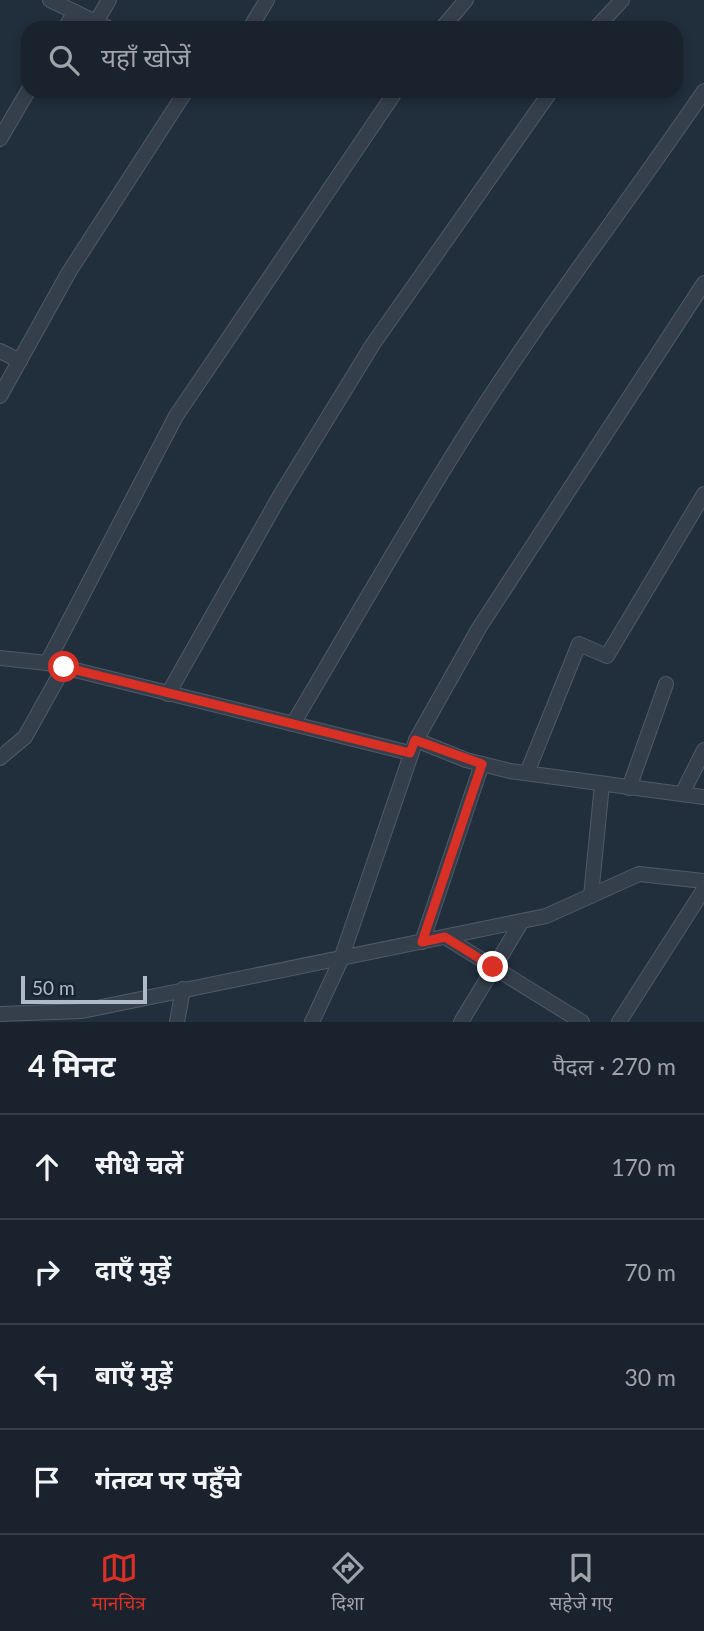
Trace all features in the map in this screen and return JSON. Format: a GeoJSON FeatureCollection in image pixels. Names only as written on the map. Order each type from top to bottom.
{"type":"FeatureCollection","features":[{"type":"Feature","properties":{"kind":"street"},"geometry":{"type":"LineString","coordinates":[[50,0],[94,21]]}},
{"type":"Feature","properties":{"kind":"street"},"geometry":{"type":"LineString","coordinates":[[103,21],[109,0]]}},
{"type":"Feature","properties":{"kind":"street"},"geometry":{"type":"LineString","coordinates":[[254,21],[267,0]]}},
{"type":"Feature","properties":{"kind":"street"},"geometry":{"type":"LineString","coordinates":[[448,21],[466,0]]}},
{"type":"Feature","properties":{"kind":"street"},"geometry":{"type":"LineString","coordinates":[[602,21],[622,0]]}},
{"type":"Feature","properties":{"kind":"street"},"geometry":{"type":"LineString","coordinates":[[69,21],[75,12]]}},
{"type":"Feature","properties":{"kind":"street"},"geometry":{"type":"LineString","coordinates":[[293,724],[459,444],[563,287],[643,181],[704,90]]}},
{"type":"Feature","properties":{"kind":"street"},"geometry":{"type":"LineString","coordinates":[[0,139],[24,98]]}},
{"type":"Feature","properties":{"kind":"street"},"geometry":{"type":"LineString","coordinates":[[0,396],[69,272],[181,98]]}},
{"type":"Feature","properties":{"kind":"street"},"geometry":{"type":"LineString","coordinates":[[47,663],[176,416],[391,98]]}},
{"type":"Feature","properties":{"kind":"street"},"geometry":{"type":"LineString","coordinates":[[169,694],[281,494],[373,344],[546,98]]}},
{"type":"Feature","properties":{"kind":"street"},"geometry":{"type":"LineString","coordinates":[[312,1022],[342,955],[402,785],[413,746],[479,628],[704,283]]}},
{"type":"Feature","properties":{"kind":"street"},"geometry":{"type":"LineString","coordinates":[[0,351],[20,360]]}},
{"type":"Feature","properties":{"kind":"street"},"geometry":{"type":"LineString","coordinates":[[527,773],[579,644],[607,656],[704,494]]}},
{"type":"Feature","properties":{"kind":"street"},"geometry":{"type":"LineString","coordinates":[[0,658],[47,663],[293,724],[413,746],[527,773],[704,797]]}},
{"type":"Feature","properties":{"kind":"street"},"geometry":{"type":"LineString","coordinates":[[0,758],[24,737],[64,667]]}},
{"type":"Feature","properties":{"kind":"street"},"geometry":{"type":"LineString","coordinates":[[629,788],[666,684]]}},
{"type":"Feature","properties":{"kind":"street"},"geometry":{"type":"LineString","coordinates":[[682,794],[704,750]]}},
{"type":"Feature","properties":{"kind":"street"},"geometry":{"type":"LineString","coordinates":[[422,942],[482,764]]}},
{"type":"Feature","properties":{"kind":"street"},"geometry":{"type":"LineString","coordinates":[[591,896],[601,784]]}},
{"type":"Feature","properties":{"kind":"street"},"geometry":{"type":"LineString","coordinates":[[0,1014],[81,1016],[183,989],[546,916],[639,874],[704,881]]}},
{"type":"Feature","properties":{"kind":"street"},"geometry":{"type":"LineString","coordinates":[[619,1022],[704,889]]}},
{"type":"Feature","properties":{"kind":"street"},"geometry":{"type":"LineString","coordinates":[[461,1022],[522,921]]}},
{"type":"Feature","properties":{"kind":"street"},"geometry":{"type":"LineString","coordinates":[[445,937],[582,1022]]}},
{"type":"Feature","properties":{"kind":"street"},"geometry":{"type":"LineString","coordinates":[[177,1022],[183,989]]}},
{"type":"Feature","properties":{"kind":"route"},"geometry":{"type":"LineString","coordinates":[[64,667],[410,753],[415,740],[482,764],[422,942],[445,937],[493,967]]}}]}
